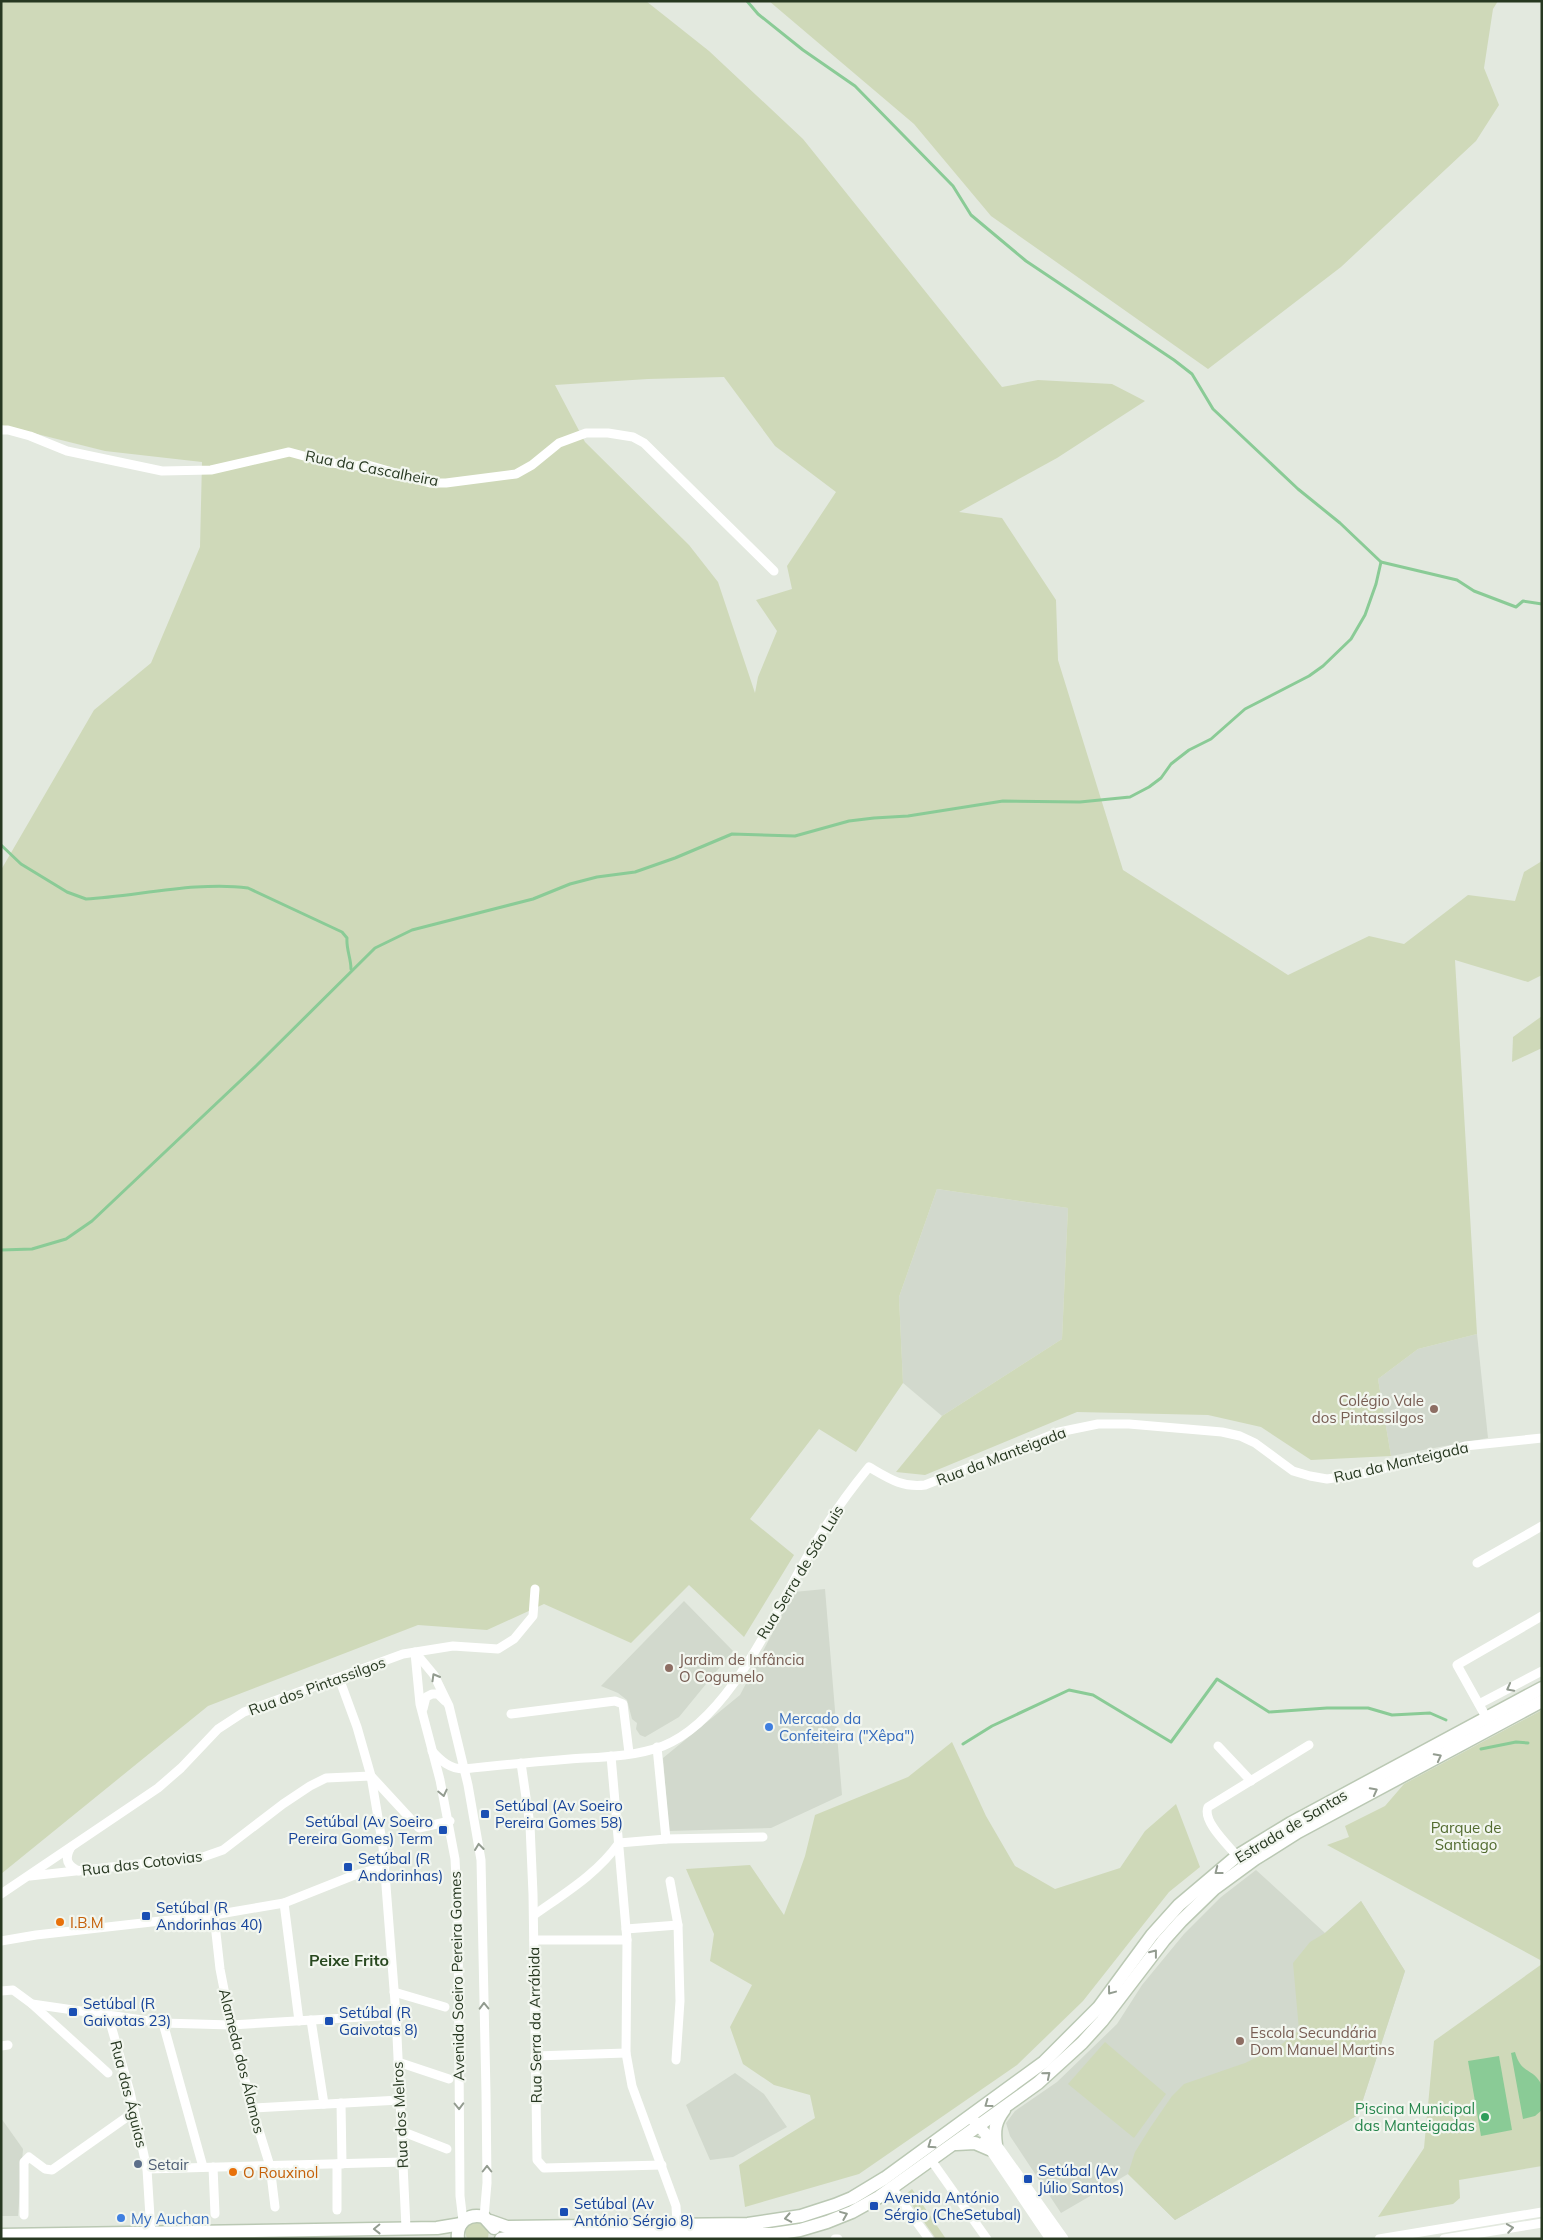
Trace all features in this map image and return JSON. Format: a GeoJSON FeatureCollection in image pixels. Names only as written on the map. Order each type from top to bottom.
{"type":"FeatureCollection","features":[{"type":"Feature","properties":{"kind":"main road","name":"Estrada de Santas"},"geometry":{"type":"LineString","coordinates":[[974,2122],[1062,2046],[1098,2007],[1148,1940],[1179,1905],[1237,1856],[1291,1822],[1542,1688]]}},
{"type":"Feature","properties":{"kind":"main road","name":"Estrada de Santas"},"geometry":{"type":"LineString","coordinates":[[974,2122],[1009,2104],[1038,2083],[1082,2043],[1122,1997],[1164,1940],[1197,1905],[1236,1872],[1298,1832],[1542,1702]]}},
{"type":"Feature","properties":{"kind":"main road"},"geometry":{"type":"LineString","coordinates":[[951,2145],[968,2142],[992,2147],[998,2118],[1009,2104]]}},
{"type":"Feature","properties":{"kind":"main road"},"geometry":{"type":"LineString","coordinates":[[1,2235],[443,2228],[462,2222],[472,2216],[507,2226],[677,2233],[772,2234],[800,2230],[852,2212],[892,2188],[931,2160],[951,2145],[974,2122]]}},
{"type":"Feature","properties":{"kind":"main road"},"geometry":{"type":"LineString","coordinates":[[501,2239],[523,2235],[574,2237],[677,2233],[801,2216],[835,2205],[869,2188],[974,2122]]}},
{"type":"Feature","properties":{"kind":"main road","name":"Avenida Soeiro Pereira Gomes"},"geometry":{"type":"LineString","coordinates":[[487,2219],[494,2227],[495,2239]]}},
{"type":"Feature","properties":{"kind":"main road","name":"Avenida Soeiro Pereira Gomes"},"geometry":{"type":"LineString","coordinates":[[458,2239],[458,2230],[462,2222]]}},
{"type":"Feature","properties":{"kind":"street","name":"Rua da Cascalheira"},"geometry":{"type":"LineString","coordinates":[[1,430],[30,436],[67,451],[162,471],[211,470],[290,452],[326,462],[352,466],[368,465],[430,482],[446,483],[516,474],[532,465],[559,443],[586,433],[608,433],[633,437],[644,443],[774,570]]}},
{"type":"Feature","properties":{"kind":"street","name":"Rua da Manteigada"},"geometry":{"type":"LineString","coordinates":[[869,1467],[900,1485],[911,1487],[924,1485],[1059,1432],[1098,1424],[1130,1424],[1222,1432],[1240,1436],[1255,1443],[1293,1470],[1310,1476],[1328,1479],[1368,1473],[1465,1446],[1542,1438]]}},
{"type":"Feature","properties":{"kind":"street","name":"Rua Serra de São Luis"},"geometry":{"type":"LineString","coordinates":[[464,1769],[629,1754],[663,1746],[691,1729],[717,1705],[736,1682],[826,1524],[869,1467]]}},
{"type":"Feature","properties":{"kind":"street"},"geometry":{"type":"LineString","coordinates":[[1477,1563],[1542,1526]]}},
{"type":"Feature","properties":{"kind":"street","name":"Rua dos Pintassilgos"},"geometry":{"type":"LineString","coordinates":[[1,1894],[158,1788],[181,1768],[218,1729],[244,1712],[403,1654],[453,1646],[498,1649],[514,1639],[533,1616],[535,1589]]}},
{"type":"Feature","properties":{"kind":"street"},"geometry":{"type":"LineString","coordinates":[[1486,1717],[1457,1665],[1542,1616]]}},
{"type":"Feature","properties":{"kind":"street","name":"Avenida Soeiro Pereira Gomes"},"geometry":{"type":"LineString","coordinates":[[415,1652],[434,1674],[449,1706],[476,1826],[481,1860],[487,2219]]}},
{"type":"Feature","properties":{"kind":"street","name":"Avenida Soeiro Pereira Gomes"},"geometry":{"type":"LineString","coordinates":[[415,1652],[422,1712],[450,1821],[455,1859],[458,1918],[460,2196],[462,2222]]}},
{"type":"Feature","properties":{"kind":"street"},"geometry":{"type":"LineString","coordinates":[[1479,1704],[1542,1671]]}},
{"type":"Feature","properties":{"kind":"street","name":"Rua dos Melros"},"geometry":{"type":"LineString","coordinates":[[339,1678],[357,1727],[371,1776],[383,1847],[396,2015],[406,2228]]}},
{"type":"Feature","properties":{"kind":"street"},"geometry":{"type":"LineString","coordinates":[[422,1712],[426,1697],[432,1694],[438,1694],[449,1706]]}},
{"type":"Feature","properties":{"kind":"street"},"geometry":{"type":"LineString","coordinates":[[511,1714],[615,1701],[623,1704],[626,1714],[629,1754]]}},
{"type":"Feature","properties":{"kind":"street"},"geometry":{"type":"LineString","coordinates":[[1237,1856],[1209,1821],[1207,1811],[1212,1804],[1309,1745]]}},
{"type":"Feature","properties":{"kind":"street"},"geometry":{"type":"LineString","coordinates":[[1218,1746],[1251,1781]]}},
{"type":"Feature","properties":{"kind":"street"},"geometry":{"type":"LineString","coordinates":[[657,1747],[666,1839]]}},
{"type":"Feature","properties":{"kind":"street"},"geometry":{"type":"LineString","coordinates":[[432,1751],[450,1766],[464,1769]]}},
{"type":"Feature","properties":{"kind":"street"},"geometry":{"type":"LineString","coordinates":[[611,1756],[627,1940],[626,2054],[632,2086],[676,2206],[677,2233]]}},
{"type":"Feature","properties":{"kind":"street","name":"Rua Serra da Arrábida"},"geometry":{"type":"LineString","coordinates":[[522,1763],[530,1826],[534,1915],[538,2160],[544,2168],[662,2165]]}},
{"type":"Feature","properties":{"kind":"street"},"geometry":{"type":"LineString","coordinates":[[371,1776],[419,1828],[450,1821]]}},
{"type":"Feature","properties":{"kind":"street","name":"Rua das Cotovias"},"geometry":{"type":"LineString","coordinates":[[27,1876],[203,1857],[223,1850],[296,1795],[326,1778],[371,1776]]}},
{"type":"Feature","properties":{"kind":"street"},"geometry":{"type":"LineString","coordinates":[[534,1915],[600,1866],[619,1843],[666,1839],[763,1837]]}},
{"type":"Feature","properties":{"kind":"street"},"geometry":{"type":"LineString","coordinates":[[71,1847],[66,1854],[66,1862],[70,1867],[80,1871]]}},
{"type":"Feature","properties":{"kind":"street"},"geometry":{"type":"LineString","coordinates":[[1,1941],[36,1934],[214,1915],[284,1903],[352,1876],[384,1866]]}},
{"type":"Feature","properties":{"kind":"street"},"geometry":{"type":"LineString","coordinates":[[670,1881],[678,1925],[680,2001],[676,2060]]}},
{"type":"Feature","properties":{"kind":"street"},"geometry":{"type":"LineString","coordinates":[[284,1903],[299,2021]]}},
{"type":"Feature","properties":{"kind":"street","name":"Alameda dos Álamos"},"geometry":{"type":"LineString","coordinates":[[214,1915],[220,1969],[231,2025],[252,2108],[270,2166],[275,2207]]}},
{"type":"Feature","properties":{"kind":"street"},"geometry":{"type":"LineString","coordinates":[[626,1929],[678,1925]]}},
{"type":"Feature","properties":{"kind":"street"},"geometry":{"type":"LineString","coordinates":[[534,1940],[627,1940]]}},
{"type":"Feature","properties":{"kind":"street","name":"Rua das Águias"},"geometry":{"type":"LineString","coordinates":[[1,1991],[13,1990],[32,2004],[108,2073]]}},
{"type":"Feature","properties":{"kind":"street"},"geometry":{"type":"LineString","coordinates":[[394,1992],[445,2007]]}},
{"type":"Feature","properties":{"kind":"street"},"geometry":{"type":"LineString","coordinates":[[32,2004],[163,2023],[231,2025],[396,2015]]}},
{"type":"Feature","properties":{"kind":"street","name":"Rua das Águias"},"geometry":{"type":"LineString","coordinates":[[108,2015],[147,2169],[152,2233]]}},
{"type":"Feature","properties":{"kind":"street"},"geometry":{"type":"LineString","coordinates":[[312,2020],[324,2104]]}},
{"type":"Feature","properties":{"kind":"street"},"geometry":{"type":"LineString","coordinates":[[163,2023],[203,2168]]}},
{"type":"Feature","properties":{"kind":"street"},"geometry":{"type":"LineString","coordinates":[[535,2056],[626,2054]]}},
{"type":"Feature","properties":{"kind":"street"},"geometry":{"type":"LineString","coordinates":[[398,2062],[449,2079]]}},
{"type":"Feature","properties":{"kind":"street"},"geometry":{"type":"LineString","coordinates":[[252,2108],[400,2100]]}},
{"type":"Feature","properties":{"kind":"street"},"geometry":{"type":"LineString","coordinates":[[336,2210],[340,2164],[341,2103]]}},
{"type":"Feature","properties":{"kind":"street"},"geometry":{"type":"LineString","coordinates":[[24,2215],[24,2162],[29,2157],[45,2170],[52,2170],[134,2112]]}},
{"type":"Feature","properties":{"kind":"street"},"geometry":{"type":"LineString","coordinates":[[974,2122],[1063,2239]]}},
{"type":"Feature","properties":{"kind":"street"},"geometry":{"type":"LineString","coordinates":[[401,2131],[447,2149]]}},
{"type":"Feature","properties":{"kind":"street"},"geometry":{"type":"LineString","coordinates":[[992,2147],[1051,2239]]}},
{"type":"Feature","properties":{"kind":"street"},"geometry":{"type":"LineString","coordinates":[[931,2160],[987,2239]]}},
{"type":"Feature","properties":{"kind":"street"},"geometry":{"type":"LineString","coordinates":[[147,2169],[403,2162]]}},
{"type":"Feature","properties":{"kind":"street"},"geometry":{"type":"LineString","coordinates":[[213,2167],[215,2214]]}},
{"type":"Feature","properties":{"kind":"street"},"geometry":{"type":"LineString","coordinates":[[892,2188],[929,2239]]}},
{"type":"Feature","properties":{"kind":"street"},"geometry":{"type":"LineString","coordinates":[[1379,2239],[1542,2212]]}},
{"type":"Feature","properties":{"kind":"street"},"geometry":{"type":"LineString","coordinates":[[1444,2239],[1542,2223]]}},
{"type":"Feature","properties":{"kind":"shaded area"},"geometry":{"type":"Polygon","coordinates":[[[937,1189],[1068,1208],[1062,1339],[942,1416],[903,1383],[899,1297],[937,1189]]]}},
{"type":"Feature","properties":{"kind":"shaded area","name":"Colégio Vale dos Pintassilgos"},"geometry":{"type":"Polygon","coordinates":[[[1477,1334],[1488,1438],[1391,1456],[1378,1379],[1418,1349],[1477,1334]]]}},
{"type":"Feature","properties":{"kind":"shaded area","name":"Mercado da Confeiteira (\"Xêpa\")"},"geometry":{"type":"Polygon","coordinates":[[[825,1589],[842,1795],[771,1828],[669,1831],[663,1758],[740,1695],[794,1592],[825,1589]]]}},
{"type":"Feature","properties":{"kind":"shaded area","name":"Jardim de Infância O Cogumelo"},"geometry":{"type":"Polygon","coordinates":[[[684,1601],[733,1651],[679,1717],[645,1737],[640,1735],[636,1729],[637,1723],[632,1719],[627,1700],[618,1693],[601,1686],[684,1601]]]}},
{"type":"Feature","properties":{"kind":"shaded area","name":"Escola Secundária Dom Manuel Martins"},"geometry":{"type":"Polygon","coordinates":[[[1256,1870],[1325,1933],[1361,1901],[1405,1971],[1358,2115],[1175,2220],[1128,2174],[1061,2213],[1010,2136],[1006,2123],[1015,2111],[1057,2082],[1117,2024],[1142,1985],[1184,1934],[1221,1897],[1256,1870]]]}},
{"type":"Feature","properties":{"kind":"shaded area"},"geometry":{"type":"Polygon","coordinates":[[[1515,2052],[1520,2064],[1534,2074],[1542,2088],[1542,2110],[1535,2116],[1523,2119],[1511,2053],[1515,2052]]]}},
{"type":"Feature","properties":{"kind":"shaded area"},"geometry":{"type":"Polygon","coordinates":[[[1499,2056],[1512,2130],[1481,2136],[1468,2061],[1499,2056]]]}},
{"type":"Feature","properties":{"kind":"shaded area"},"geometry":{"type":"Polygon","coordinates":[[[735,2073],[764,2094],[787,2127],[733,2157],[710,2160],[686,2105],[735,2073]]]}},
{"type":"Feature","properties":{"kind":"shaded area"},"geometry":{"type":"Polygon","coordinates":[[[1,2118],[23,2149],[18,2216],[1,2216],[1,2118]]]}},
{"type":"Feature","properties":{"kind":"green space"},"geometry":{"type":"Polygon","coordinates":[[[1,1],[646,1],[709,51],[803,139],[1002,387],[1038,380],[1112,384],[1145,401],[1057,458],[959,512],[1002,518],[1056,600],[1058,660],[1123,870],[1288,975],[1369,936],[1404,944],[1468,895],[1515,901],[1524,872],[1542,861],[1542,975],[1528,982],[1455,960],[1477,1334],[1418,1349],[1378,1379],[1391,1456],[1311,1460],[1261,1427],[1208,1415],[1077,1412],[925,1475],[896,1472],[942,1416],[1062,1339],[1068,1208],[937,1189],[899,1297],[903,1383],[856,1452],[819,1429],[750,1519],[794,1555],[744,1637],[689,1585],[631,1643],[544,1604],[487,1630],[418,1625],[208,1706],[1,1874],[1,870],[94,710],[151,663],[200,547],[202,462],[105,451],[1,425],[1,1]],[[724,377],[648,379],[555,385],[585,442],[689,545],[718,582],[755,693],[758,677],[777,631],[756,600],[792,589],[787,566],[836,492],[775,446],[724,377]]]}},
{"type":"Feature","properties":{"kind":"green space"},"geometry":{"type":"Polygon","coordinates":[[[769,1],[1498,1],[1493,9],[1484,68],[1499,105],[1476,141],[1341,267],[1208,369],[991,216],[914,124],[769,1]]]}},
{"type":"Feature","properties":{"kind":"green space"},"geometry":{"type":"Polygon","coordinates":[[[1542,1016],[1542,1048],[1512,1062],[1513,1037],[1542,1016]]]}},
{"type":"Feature","properties":{"kind":"green space","name":"Parque de Santiago"},"geometry":{"type":"Polygon","coordinates":[[[1542,1710],[1542,1961],[1327,1845],[1349,1837],[1345,1826],[1385,1806],[1404,1784],[1542,1710]]]}},
{"type":"Feature","properties":{"kind":"green space"},"geometry":{"type":"Polygon","coordinates":[[[952,1742],[986,1816],[1015,1866],[1055,1889],[1120,1868],[1145,1831],[1176,1804],[1200,1867],[1169,1892],[1083,2001],[1017,2065],[859,2174],[745,2207],[739,2165],[815,2118],[810,2095],[774,2085],[743,2064],[730,2027],[752,1985],[710,1961],[714,1934],[686,1869],[750,1865],[784,1915],[805,1856],[815,1815],[908,1777],[952,1742]]]}},
{"type":"Feature","properties":{"kind":"green space"},"geometry":{"type":"Polygon","coordinates":[[[1361,1901],[1405,1971],[1358,2115],[1175,2220],[1128,2174],[1135,2152],[1172,2096],[1184,2084],[1245,2063],[1277,2048],[1299,2030],[1293,1963],[1310,1942],[1325,1933],[1361,1901]]]}},
{"type":"Feature","properties":{"kind":"green space","name":"Piscina Municipal das Manteigadas"},"geometry":{"type":"Polygon","coordinates":[[[1542,1964],[1542,2166],[1459,2180],[1460,2198],[1453,2204],[1378,2217],[1424,2148],[1434,2041],[1542,1964]]]}},
{"type":"Feature","properties":{"kind":"green space"},"geometry":{"type":"Polygon","coordinates":[[[1105,2042],[1166,2094],[1134,2138],[1068,2084],[1105,2042]]]}},
{"type":"Feature","properties":{"kind":"green space"},"geometry":{"type":"Polygon","coordinates":[[[912,2189],[946,2239],[936,2239],[905,2195],[912,2189]]]}},
{"type":"Feature","properties":{"kind":"green space"},"geometry":{"type":"Polygon","coordinates":[[[479,2220],[489,2230],[488,2238],[467,2239],[465,2232],[468,2225],[479,2220]]]}},
{"type":"Feature","properties":{"kind":"waterway"},"geometry":{"type":"LineString","coordinates":[[747,1],[758,14],[803,50],[855,86],[953,186],[971,215],[1026,261],[1192,374],[1213,409],[1298,489],[1340,523],[1381,562],[1457,580],[1474,591],[1516,607],[1523,601],[1542,604]]}},
{"type":"Feature","properties":{"kind":"waterway"},"geometry":{"type":"LineString","coordinates":[[1,1250],[32,1249],[66,1239],[92,1221],[257,1065],[375,948],[412,930],[533,899],[570,884],[597,877],[635,872],[675,858],[732,834],[795,836],[849,821],[908,816],[1003,801],[1080,802],[1130,797],[1161,778],[1171,764],[1189,750],[1211,739],[1245,709],[1309,676],[1323,666],[1351,639],[1365,615],[1376,584],[1381,562]]}},
{"type":"Feature","properties":{"kind":"waterway"},"geometry":{"type":"LineString","coordinates":[[1,845],[21,864],[67,892],[86,899],[209,886],[248,888],[342,932],[347,938],[351,969]]}},
{"type":"Feature","properties":{"kind":"waterway"},"geometry":{"type":"LineString","coordinates":[[963,1744],[992,1726],[1069,1690],[1093,1695],[1171,1742],[1217,1679],[1269,1712],[1327,1708],[1368,1708],[1392,1715],[1430,1713],[1446,1720]]}},
{"type":"Feature","properties":{"kind":"waterway"},"geometry":{"type":"LineString","coordinates":[[1481,1749],[1516,1742],[1528,1743]]}},
{"type":"Feature","properties":{"kind":"place","name":"Colégio Vale dos Pintassilgos"},"geometry":{"type":"Point","coordinates":[1434,1409]}},
{"type":"Feature","properties":{"kind":"place","name":"Jardim de Infância O Cogumelo"},"geometry":{"type":"Point","coordinates":[669,1668]}},
{"type":"Feature","properties":{"kind":"place","name":"Mercado da Confeiteira (\"Xêpa\")"},"geometry":{"type":"Point","coordinates":[769,1727]}},
{"type":"Feature","properties":{"kind":"place","name":"Setúbal (Av Soeiro Pereira Gomes 58)"},"geometry":{"type":"Point","coordinates":[485,1814]}},
{"type":"Feature","properties":{"kind":"place","name":"Setúbal (Av Soeiro Pereira Gomes) Term"},"geometry":{"type":"Point","coordinates":[443,1830]}},
{"type":"Feature","properties":{"kind":"place","name":"Setúbal (R Andorinhas)"},"geometry":{"type":"Point","coordinates":[348,1867]}},
{"type":"Feature","properties":{"kind":"place","name":"Setúbal (R Andorinhas 40)"},"geometry":{"type":"Point","coordinates":[146,1916]}},
{"type":"Feature","properties":{"kind":"place","name":"I.B.M"},"geometry":{"type":"Point","coordinates":[60,1922]}},
{"type":"Feature","properties":{"kind":"place","name":"Setúbal (R Gaivotas 23)"},"geometry":{"type":"Point","coordinates":[73,2012]}},
{"type":"Feature","properties":{"kind":"place","name":"Setúbal (R Gaivotas 8)"},"geometry":{"type":"Point","coordinates":[329,2021]}},
{"type":"Feature","properties":{"kind":"place","name":"Escola Secundária Dom Manuel Martins"},"geometry":{"type":"Point","coordinates":[1240,2041]}},
{"type":"Feature","properties":{"kind":"place","name":"Piscina Municipal das Manteigadas"},"geometry":{"type":"Point","coordinates":[1485,2117]}},
{"type":"Feature","properties":{"kind":"place","name":"Setair"},"geometry":{"type":"Point","coordinates":[138,2164]}},
{"type":"Feature","properties":{"kind":"place","name":"O Rouxinol"},"geometry":{"type":"Point","coordinates":[233,2172]}},
{"type":"Feature","properties":{"kind":"place","name":"Setúbal (Av Júlio Santos)"},"geometry":{"type":"Point","coordinates":[1028,2179]}},
{"type":"Feature","properties":{"kind":"place","name":"Avenida António Sérgio (CheSetubal)"},"geometry":{"type":"Point","coordinates":[874,2206]}},
{"type":"Feature","properties":{"kind":"place","name":"Setúbal (Av António Sérgio 8)"},"geometry":{"type":"Point","coordinates":[564,2212]}},
{"type":"Feature","properties":{"kind":"place","name":"My Auchan"},"geometry":{"type":"Point","coordinates":[121,2218]}},
{"type":"Feature","properties":{"kind":"district","name":"Peixe Frito"},"geometry":{"type":"Point","coordinates":[349,1960]}}]}
